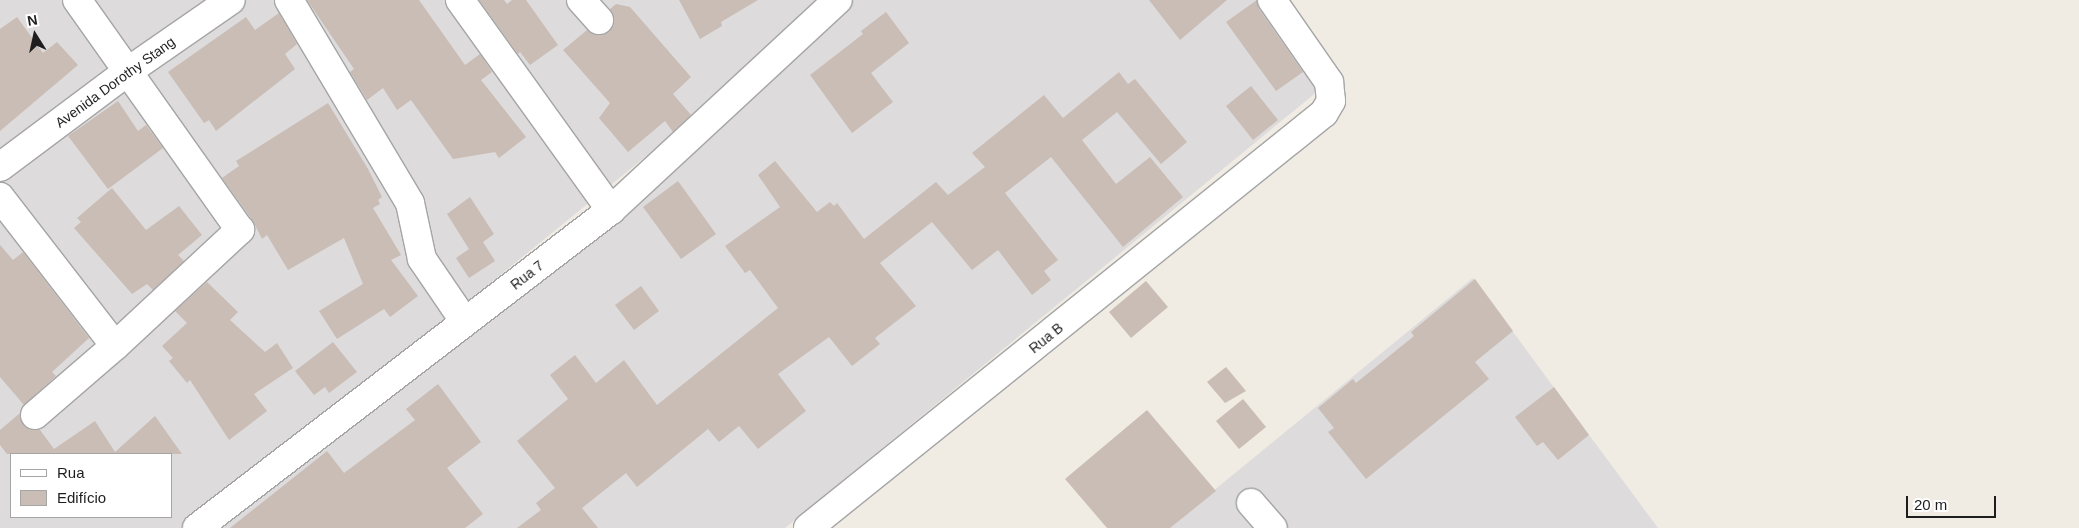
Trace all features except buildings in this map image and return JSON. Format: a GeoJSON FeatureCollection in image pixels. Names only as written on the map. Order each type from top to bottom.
{"type":"FeatureCollection","features":[{"type":"Feature","properties":{"kind":"street"},"geometry":{"type":"LineString","coordinates":[[35,415],[115,346],[240,230],[77,0]]}},
{"type":"Feature","properties":{"kind":"street","name":"Avenida Dorothy Stang"},"geometry":{"type":"LineString","coordinates":[[0,167],[127,72],[231,0]]}},
{"type":"Feature","properties":{"kind":"street"},"geometry":{"type":"LineString","coordinates":[[289,0],[410,202],[422,259],[434,281],[465,322]]}},
{"type":"Feature","properties":{"kind":"street"},"geometry":{"type":"LineString","coordinates":[[460,0],[611,210]]}},
{"type":"Feature","properties":{"kind":"street"},"geometry":{"type":"LineString","coordinates":[[581,0],[599,20]]}},
{"type":"Feature","properties":{"kind":"street","name":"Rua 7"},"geometry":{"type":"LineString","coordinates":[[197,528],[611,210],[838,0]]}},
{"type":"Feature","properties":{"kind":"street","name":"Rua B"},"geometry":{"type":"LineString","coordinates":[[808,528],[1324,113],[1331,101],[1332,92],[1329,82],[1272,0]]}},
{"type":"Feature","properties":{"kind":"street"},"geometry":{"type":"LineString","coordinates":[[0,196],[115,346]]}},
{"type":"Feature","properties":{"kind":"street"},"geometry":{"type":"LineString","coordinates":[[1251,503],[1273,528]]}},
{"type":"Feature","properties":{"kind":"shaded area"},"geometry":{"type":"Polygon","coordinates":[[[0,0],[838,0],[279,455],[849,0],[1272,0],[1329,82],[785,528],[0,528],[0,0]]]}},
{"type":"Feature","properties":{"kind":"shaded area"},"geometry":{"type":"Polygon","coordinates":[[[1473,278],[1658,528],[1168,528],[1473,278]]]}}]}
